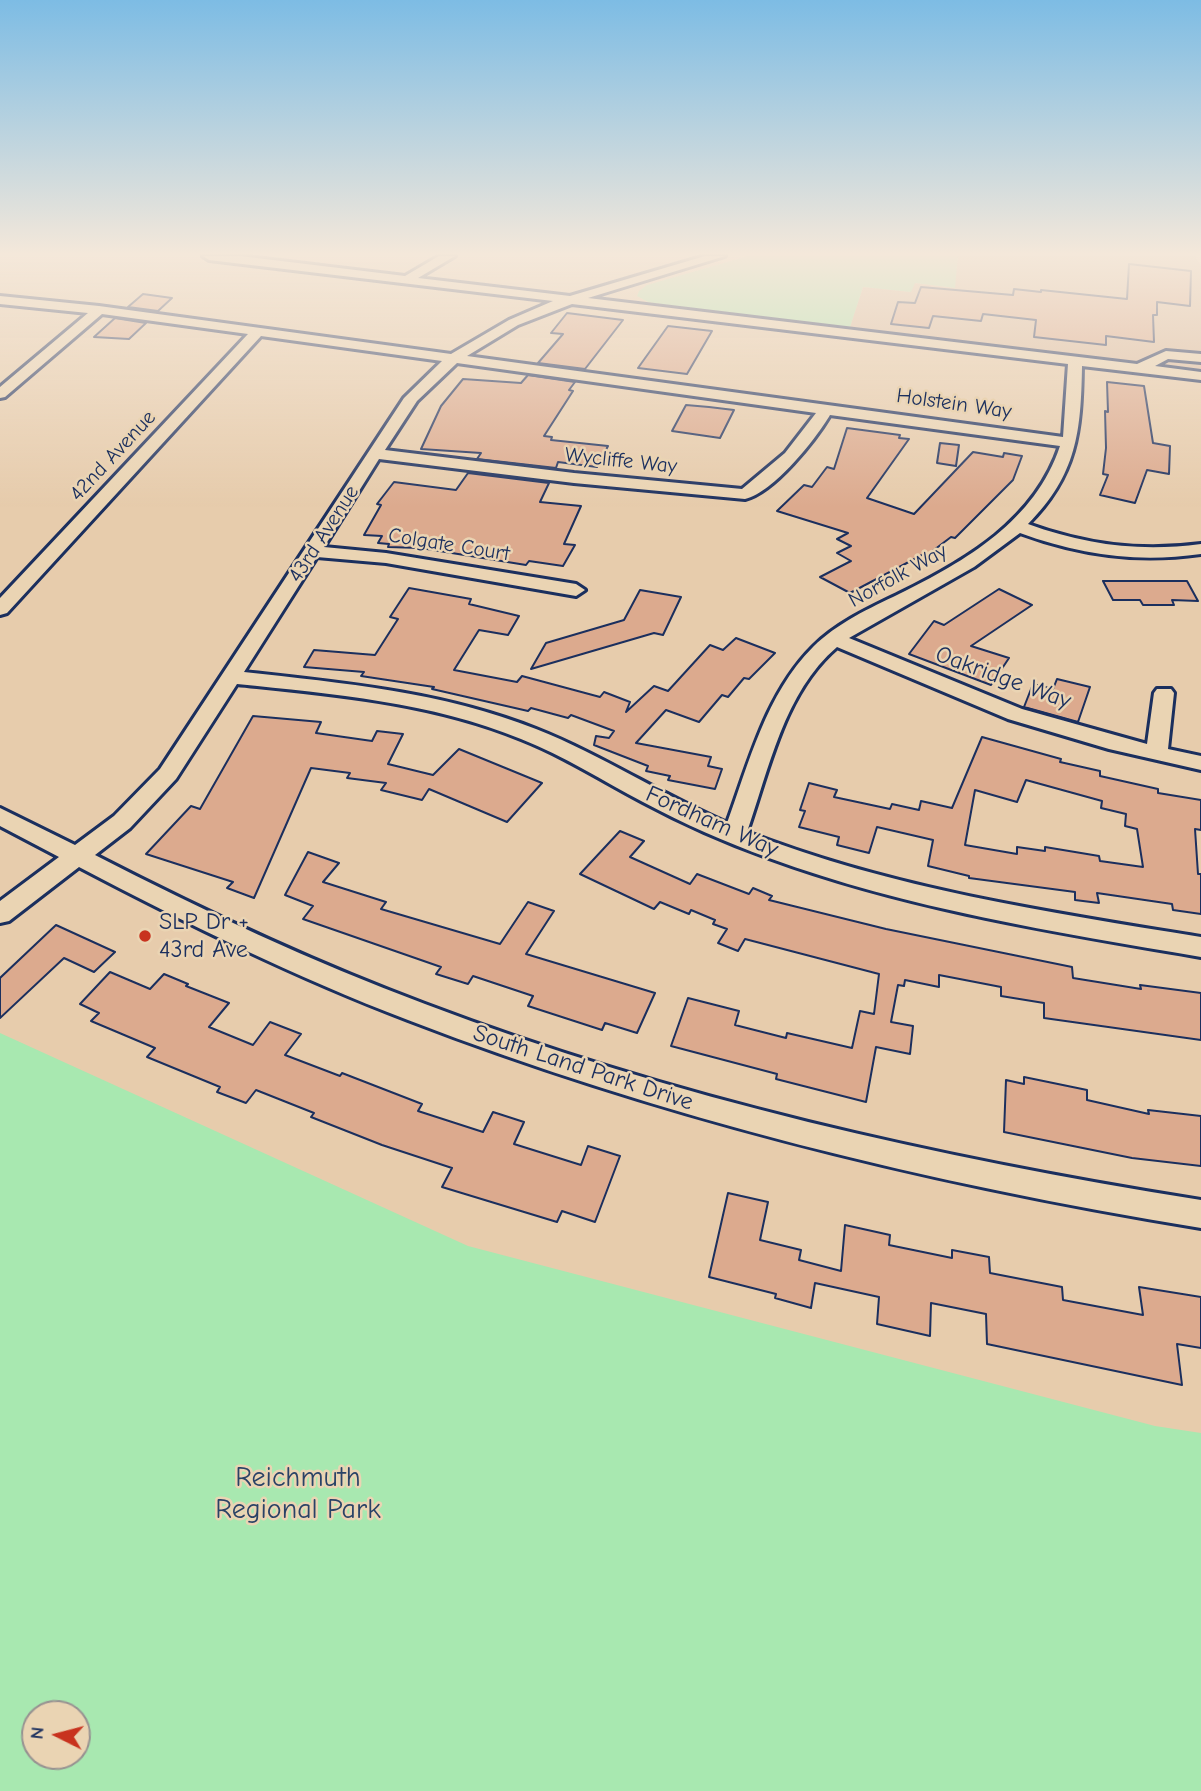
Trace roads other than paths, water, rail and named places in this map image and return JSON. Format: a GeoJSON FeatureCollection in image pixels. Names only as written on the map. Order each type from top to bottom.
{"type":"FeatureCollection","features":[{"type":"Feature","properties":{"kind":"street"},"geometry":{"type":"LineString","coordinates":[[0,394],[64,340]]}},
{"type":"Feature","properties":{"kind":"street","name":"42nd Avenue"},"geometry":{"type":"LineString","coordinates":[[0,609],[251,340]]}},
{"type":"Feature","properties":{"kind":"street","name":"Holstein Way"},"geometry":{"type":"LineString","coordinates":[[312,340],[1069,443]]}},
{"type":"Feature","properties":{"kind":"street","name":"43rd Avenue"},"geometry":{"type":"LineString","coordinates":[[0,914],[122,822],[168,774],[411,398],[452,359],[484,340]]}},
{"type":"Feature","properties":{"kind":"street"},"geometry":{"type":"LineString","coordinates":[[900,340],[1201,376]]}},
{"type":"Feature","properties":{"kind":"street"},"geometry":{"type":"LineString","coordinates":[[1139,368],[1161,356],[1201,358]]}},
{"type":"Feature","properties":{"kind":"street","name":"Norfolk Way"},"geometry":{"type":"LineString","coordinates":[[734,835],[793,686],[806,667],[835,639],[878,612],[963,566],[1017,526],[1052,483],[1069,443],[1075,361]]}},
{"type":"Feature","properties":{"kind":"street","name":"Wycliffe Way"},"geometry":{"type":"LineString","coordinates":[[375,454],[586,480],[745,494],[788,461],[805,442],[826,410]]}},
{"type":"Feature","properties":{"kind":"street"},"geometry":{"type":"LineString","coordinates":[[1017,526],[1058,541],[1105,552],[1153,555],[1201,549]]}},
{"type":"Feature","properties":{"kind":"street","name":"Colgate Court"},"geometry":{"type":"LineString","coordinates":[[313,551],[386,558],[576,590]]}},
{"type":"Feature","properties":{"kind":"street","name":"Oakridge Way"},"geometry":{"type":"LineString","coordinates":[[835,639],[1015,714],[1157,754],[1201,763]]}},
{"type":"Feature","properties":{"kind":"street","name":"Fordham Way"},"geometry":{"type":"LineString","coordinates":[[231,677],[399,698],[483,718],[556,745],[659,800],[734,835],[864,881],[938,899],[1201,947]]}},
{"type":"Feature","properties":{"kind":"street"},"geometry":{"type":"LineString","coordinates":[[1157,754],[1164,693]]}},
{"type":"Feature","properties":{"kind":"street","name":"South Land Park Drive"},"geometry":{"type":"LineString","coordinates":[[0,816],[296,961],[414,1011],[545,1059],[640,1090],[791,1132],[951,1170],[1201,1214]]}},
{"type":"Feature","properties":{"kind":"place","name":"SLP Dr + 43rd Ave"},"geometry":{"type":"Point","coordinates":[145,936]}},
{"type":"Feature","properties":{"kind":"park label","name":"Reichmuth Regional Park"},"geometry":{"type":"Point","coordinates":[298,1494]}}]}
